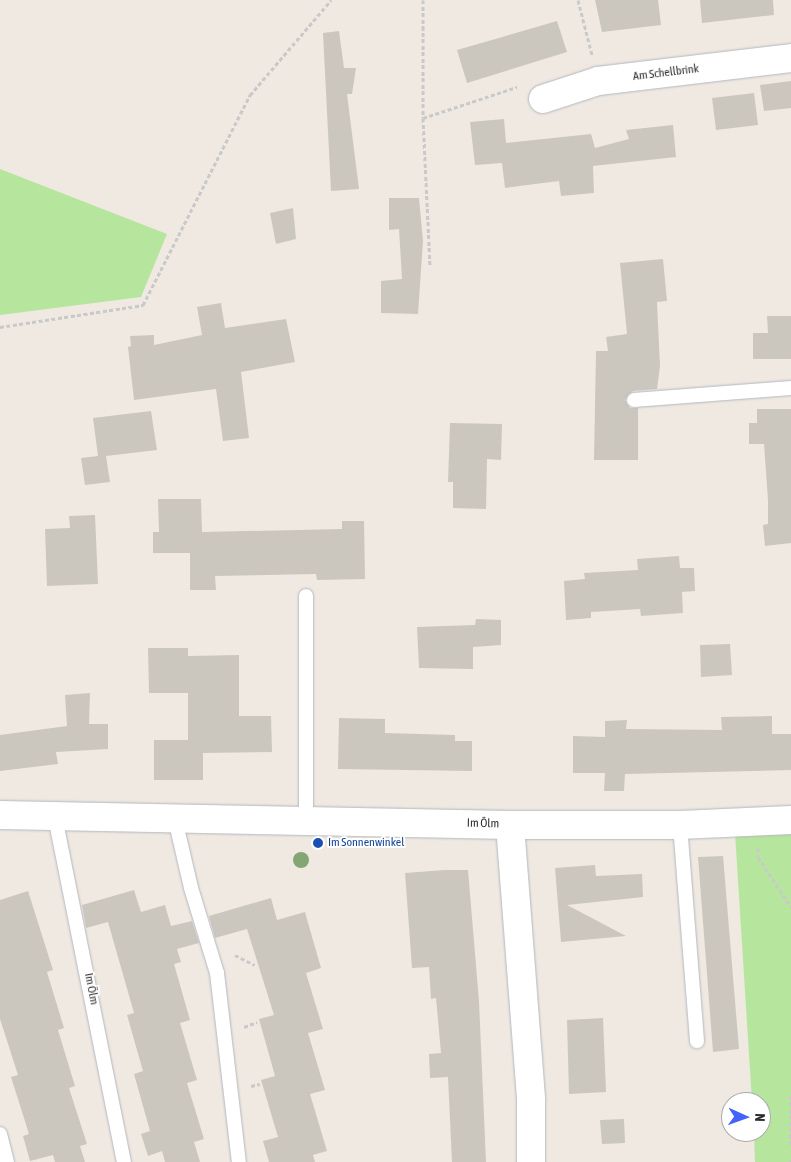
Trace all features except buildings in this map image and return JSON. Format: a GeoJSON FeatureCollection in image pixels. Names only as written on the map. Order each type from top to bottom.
{"type":"FeatureCollection","features":[{"type":"Feature","properties":{"kind":"street","name":"Am Schellbrink"},"geometry":{"type":"LineString","coordinates":[[543,99],[598,81],[791,58]]}},
{"type":"Feature","properties":{"kind":"street","name":"Im Ölm"},"geometry":{"type":"LineString","coordinates":[[0,815],[510,825],[680,825],[791,820]]}},
{"type":"Feature","properties":{"kind":"street"},"geometry":{"type":"LineString","coordinates":[[510,825],[531,1100],[531,1162]]}},
{"type":"Feature","properties":{"kind":"lane"},"geometry":{"type":"LineString","coordinates":[[634,400],[791,388]]}},
{"type":"Feature","properties":{"kind":"lane"},"geometry":{"type":"LineString","coordinates":[[306,596],[306,821]]}},
{"type":"Feature","properties":{"kind":"lane","name":"Im Ölm"},"geometry":{"type":"LineString","coordinates":[[55,817],[124,1162]]}},
{"type":"Feature","properties":{"kind":"lane"},"geometry":{"type":"LineString","coordinates":[[175,819],[191,888],[217,973],[239,1162]]}},
{"type":"Feature","properties":{"kind":"lane"},"geometry":{"type":"LineString","coordinates":[[680,825],[697,1041]]}},
{"type":"Feature","properties":{"kind":"lane"},"geometry":{"type":"LineString","coordinates":[[0,1134],[7,1162]]}},
{"type":"Feature","properties":{"kind":"path"},"geometry":{"type":"LineString","coordinates":[[0,327],[143,305],[250,95],[331,0]]}},
{"type":"Feature","properties":{"kind":"path"},"geometry":{"type":"LineString","coordinates":[[423,0],[423,118],[430,266]]}},
{"type":"Feature","properties":{"kind":"path"},"geometry":{"type":"LineString","coordinates":[[578,0],[598,81]]}},
{"type":"Feature","properties":{"kind":"path"},"geometry":{"type":"LineString","coordinates":[[423,118],[518,86],[543,99]]}},
{"type":"Feature","properties":{"kind":"path"},"geometry":{"type":"LineString","coordinates":[[756,822],[758,857],[791,908]]}},
{"type":"Feature","properties":{"kind":"path"},"geometry":{"type":"LineString","coordinates":[[791,1095],[791,1145]]}},
{"type":"Feature","properties":{"kind":"green space"},"geometry":{"type":"Polygon","coordinates":[[[0,169],[167,234],[141,297],[0,315],[0,169]]]}},
{"type":"Feature","properties":{"kind":"green space"},"geometry":{"type":"Polygon","coordinates":[[[735,833],[791,833],[791,1162],[755,1162],[754,1142],[771,1142],[771,1092],[751,1092],[735,833]]]}},
{"type":"Feature","properties":{"kind":"place","name":"Im Sonnenwinkel"},"geometry":{"type":"Point","coordinates":[318,843]}}]}
